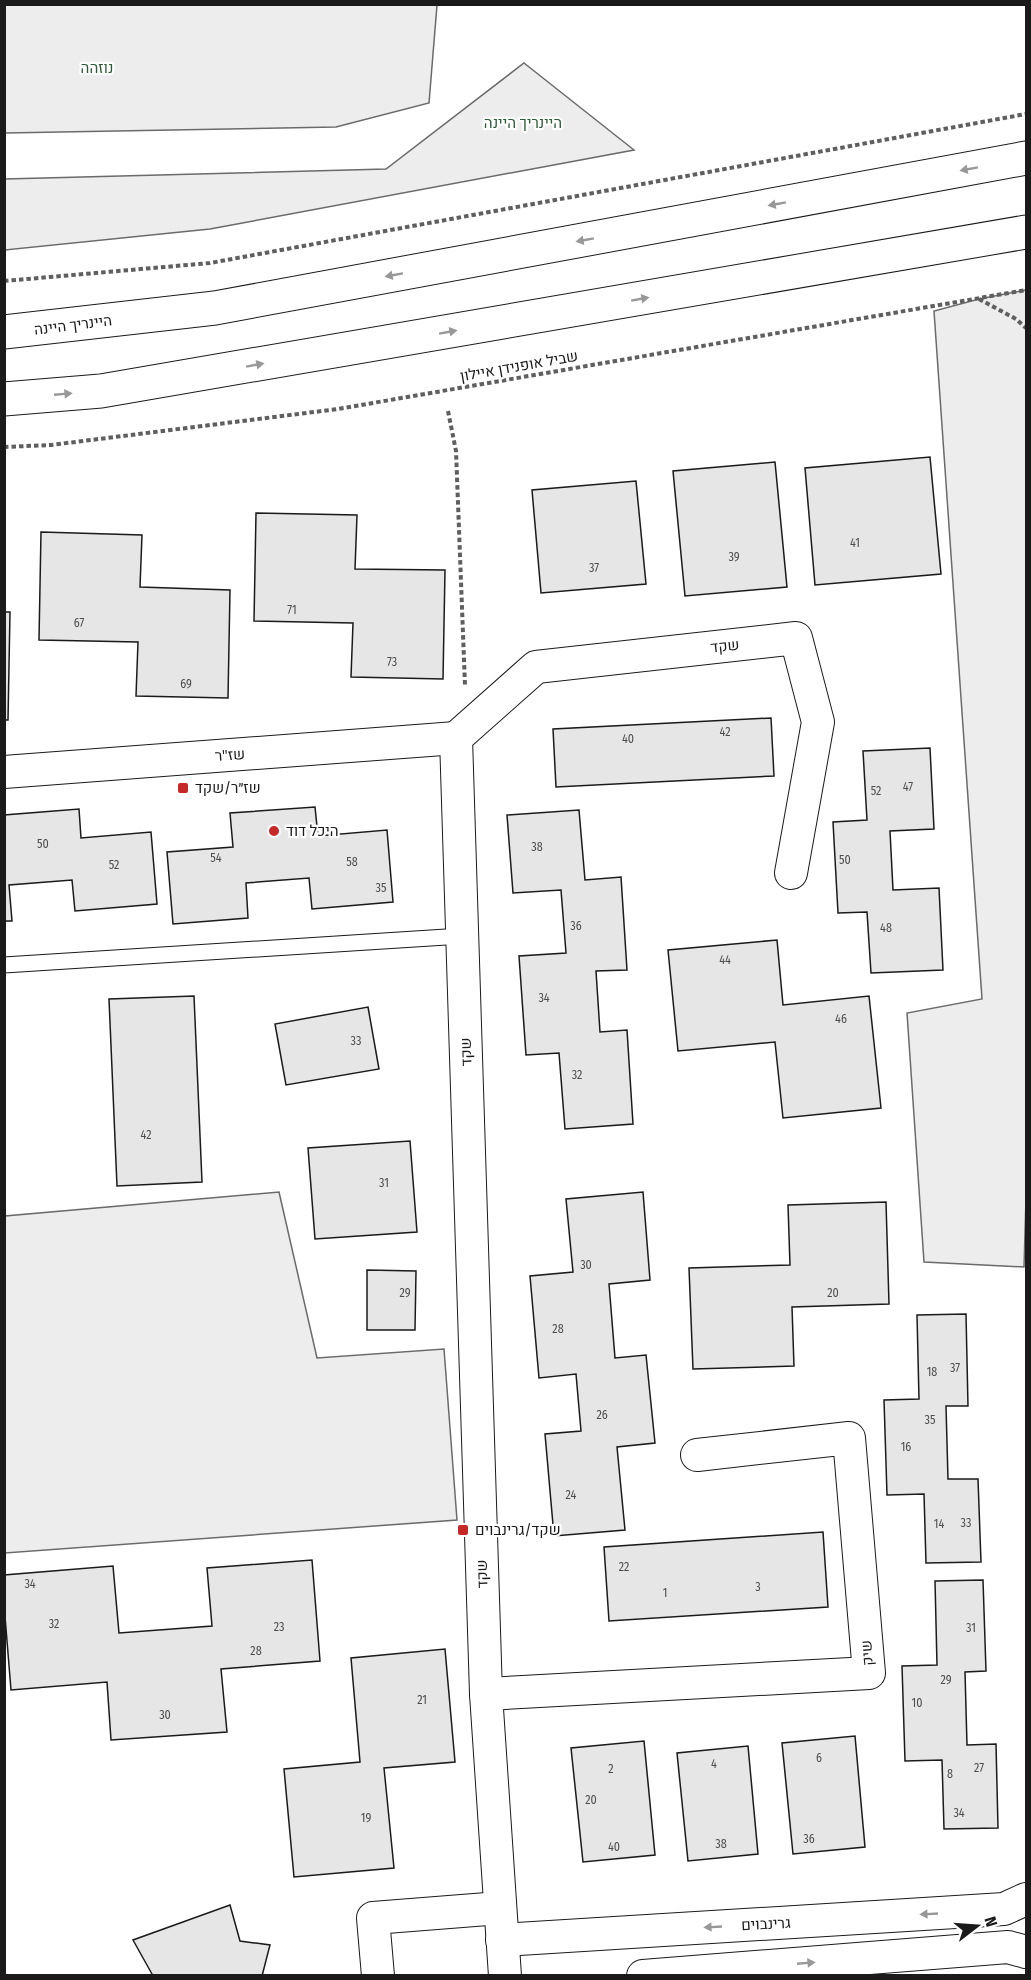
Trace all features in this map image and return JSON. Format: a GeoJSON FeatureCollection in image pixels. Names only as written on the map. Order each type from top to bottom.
{"type":"FeatureCollection","features":[{"type":"Feature","properties":{"kind":"main road","name":"היינריך היינה"},"geometry":{"type":"LineString","coordinates":[[4,332],[215,308],[1026,158]]}},
{"type":"Feature","properties":{"kind":"main road"},"geometry":{"type":"LineString","coordinates":[[4,399],[101,391],[1026,232]]}},
{"type":"Feature","properties":{"kind":"street","name":"שקד"},"geometry":{"type":"LineString","coordinates":[[505,1976],[486,1694],[456,738],[536,667],[796,638],[818,723],[791,873]]}},
{"type":"Feature","properties":{"kind":"street","name":"שז\"ר"},"geometry":{"type":"LineString","coordinates":[[4,772],[456,738]]}},
{"type":"Feature","properties":{"kind":"street","name":"שיק"},"geometry":{"type":"LineString","coordinates":[[486,1694],[868,1674],[849,1438],[697,1455]]}},
{"type":"Feature","properties":{"kind":"street","name":"גרינבוים"},"geometry":{"type":"LineString","coordinates":[[502,1940],[1004,1909],[1026,1899]]}},
{"type":"Feature","properties":{"kind":"street"},"geometry":{"type":"LineString","coordinates":[[378,1976],[373,1918],[500,1908]]}},
{"type":"Feature","properties":{"kind":"street"},"geometry":{"type":"LineString","coordinates":[[643,1976],[1008,1947],[1026,1952]]}},
{"type":"Feature","properties":{"kind":"lane"},"geometry":{"type":"LineString","coordinates":[[4,965],[462,936]]}},
{"type":"Feature","properties":{"kind":"path"},"geometry":{"type":"LineString","coordinates":[[4,281],[210,263],[1026,114]]}},
{"type":"Feature","properties":{"kind":"path","name":"שביל אופנידן איילון"},"geometry":{"type":"LineString","coordinates":[[4,447],[51,445],[338,409],[1026,290]]}},
{"type":"Feature","properties":{"kind":"path"},"geometry":{"type":"LineString","coordinates":[[979,299],[1016,319],[1026,328]]}},
{"type":"Feature","properties":{"kind":"path"},"geometry":{"type":"LineString","coordinates":[[448,411],[456,451],[465,688]]}},
{"type":"Feature","properties":{"kind":"shaded area","name":"נוזהה"},"geometry":{"type":"Polygon","coordinates":[[[4,5],[437,5],[429,103],[336,127],[5,133],[4,5]]]}},
{"type":"Feature","properties":{"kind":"shaded area","name":"היינריך היינה"},"geometry":{"type":"Polygon","coordinates":[[[524,63],[634,150],[210,229],[5,250],[5,179],[386,169],[524,63]]]}},
{"type":"Feature","properties":{"kind":"shaded area"},"geometry":{"type":"Polygon","coordinates":[[[1026,290],[1026,1198],[1024,1267],[924,1262],[907,1013],[982,999],[934,311],[1026,290]]]}},
{"type":"Feature","properties":{"kind":"shaded area"},"geometry":{"type":"Polygon","coordinates":[[[279,1192],[317,1358],[444,1349],[457,1520],[5,1553],[5,1216],[279,1192]]]}},
{"type":"Feature","properties":{"kind":"building"},"geometry":{"type":"Polygon","coordinates":[[[930,457],[941,574],[815,585],[805,468],[930,457]]]}},
{"type":"Feature","properties":{"kind":"building"},"geometry":{"type":"Polygon","coordinates":[[[775,462],[787,587],[685,596],[673,471],[775,462]]]}},
{"type":"Feature","properties":{"kind":"building"},"geometry":{"type":"Polygon","coordinates":[[[636,481],[646,584],[541,593],[532,490],[636,481]]]}},
{"type":"Feature","properties":{"kind":"building"},"geometry":{"type":"Polygon","coordinates":[[[256,513],[357,515],[355,569],[445,570],[443,679],[351,677],[353,623],[254,621],[256,513]]]}},
{"type":"Feature","properties":{"kind":"building"},"geometry":{"type":"Polygon","coordinates":[[[41,532],[142,535],[140,587],[230,590],[228,698],[136,696],[138,642],[39,640],[41,532]]]}},
{"type":"Feature","properties":{"kind":"building"},"geometry":{"type":"Polygon","coordinates":[[[4,612],[10,612],[8,720],[4,720],[4,612]]]}},
{"type":"Feature","properties":{"kind":"building"},"geometry":{"type":"Polygon","coordinates":[[[771,718],[774,776],[556,787],[553,729],[771,718]]]}},
{"type":"Feature","properties":{"kind":"building"},"geometry":{"type":"Polygon","coordinates":[[[930,748],[934,829],[890,831],[893,890],[939,888],[943,970],[871,973],[867,912],[838,913],[833,822],[867,820],[863,751],[930,748]]]}},
{"type":"Feature","properties":{"kind":"building"},"geometry":{"type":"Polygon","coordinates":[[[315,807],[318,836],[387,830],[393,902],[312,909],[309,878],[246,883],[248,918],[173,924],[167,852],[233,847],[230,813],[315,807]]]}},
{"type":"Feature","properties":{"kind":"building"},"geometry":{"type":"Polygon","coordinates":[[[79,809],[81,838],[151,832],[157,904],[75,911],[72,880],[9,885],[12,921],[4,921],[4,815],[79,809]]]}},
{"type":"Feature","properties":{"kind":"building"},"geometry":{"type":"Polygon","coordinates":[[[579,810],[585,880],[621,877],[627,970],[596,971],[600,1032],[627,1030],[633,1124],[565,1129],[559,1053],[526,1055],[519,956],[566,953],[561,890],[513,893],[507,815],[579,810]]]}},
{"type":"Feature","properties":{"kind":"building"},"geometry":{"type":"Polygon","coordinates":[[[777,940],[783,1005],[869,996],[881,1108],[783,1118],[775,1042],[678,1051],[668,950],[777,940]]]}},
{"type":"Feature","properties":{"kind":"building"},"geometry":{"type":"Polygon","coordinates":[[[194,996],[202,1182],[117,1186],[109,999],[194,996]]]}},
{"type":"Feature","properties":{"kind":"building"},"geometry":{"type":"Polygon","coordinates":[[[368,1007],[379,1069],[286,1085],[275,1024],[368,1007]]]}},
{"type":"Feature","properties":{"kind":"building"},"geometry":{"type":"Polygon","coordinates":[[[410,1141],[417,1232],[315,1239],[308,1148],[410,1141]]]}},
{"type":"Feature","properties":{"kind":"building"},"geometry":{"type":"Polygon","coordinates":[[[643,1192],[650,1280],[609,1284],[615,1358],[646,1355],[655,1443],[617,1447],[625,1530],[554,1536],[545,1434],[581,1431],[576,1374],[539,1378],[530,1276],[573,1272],[566,1199],[643,1192]]]}},
{"type":"Feature","properties":{"kind":"building"},"geometry":{"type":"Polygon","coordinates":[[[886,1202],[889,1304],[792,1307],[794,1366],[693,1369],[689,1268],[790,1265],[788,1205],[886,1202]]]}},
{"type":"Feature","properties":{"kind":"building"},"geometry":{"type":"Polygon","coordinates":[[[367,1270],[416,1271],[415,1330],[367,1330],[367,1270]]]}},
{"type":"Feature","properties":{"kind":"building"},"geometry":{"type":"Polygon","coordinates":[[[966,1314],[968,1406],[946,1406],[948,1479],[978,1479],[981,1562],[926,1563],[924,1494],[887,1495],[884,1400],[919,1399],[917,1315],[966,1314]]]}},
{"type":"Feature","properties":{"kind":"building"},"geometry":{"type":"Polygon","coordinates":[[[823,1532],[828,1607],[609,1621],[604,1547],[823,1532]]]}},
{"type":"Feature","properties":{"kind":"building"},"geometry":{"type":"Polygon","coordinates":[[[312,1560],[320,1661],[221,1669],[227,1732],[111,1740],[107,1682],[11,1690],[4,1575],[113,1566],[119,1633],[212,1626],[207,1568],[312,1560]]]}},
{"type":"Feature","properties":{"kind":"building"},"geometry":{"type":"Polygon","coordinates":[[[983,1580],[986,1671],[965,1672],[967,1745],[996,1744],[998,1828],[944,1829],[942,1760],[905,1761],[902,1666],[937,1665],[935,1581],[983,1580]]]}},
{"type":"Feature","properties":{"kind":"building"},"geometry":{"type":"Polygon","coordinates":[[[445,1649],[455,1762],[384,1768],[394,1868],[294,1877],[284,1769],[360,1762],[351,1658],[445,1649]]]}},
{"type":"Feature","properties":{"kind":"building"},"geometry":{"type":"Polygon","coordinates":[[[855,1736],[865,1847],[793,1854],[782,1743],[855,1736]]]}},
{"type":"Feature","properties":{"kind":"building"},"geometry":{"type":"Polygon","coordinates":[[[644,1741],[655,1855],[583,1862],[571,1748],[644,1741]]]}},
{"type":"Feature","properties":{"kind":"building"},"geometry":{"type":"Polygon","coordinates":[[[748,1746],[758,1854],[688,1861],[677,1753],[748,1746]]]}},
{"type":"Feature","properties":{"kind":"building"},"geometry":{"type":"Polygon","coordinates":[[[230,1905],[240,1941],[270,1945],[262,1976],[150,1976],[152,1974],[133,1940],[230,1905]]]}},
{"type":"Feature","properties":{"kind":"place","name":"שז״ר/שקד"},"geometry":{"type":"Point","coordinates":[183,788]}},
{"type":"Feature","properties":{"kind":"place","name":"היכל דוד"},"geometry":{"type":"Point","coordinates":[274,831]}},
{"type":"Feature","properties":{"kind":"place","name":"שקד/גרינבוים"},"geometry":{"type":"Point","coordinates":[463,1530]}}]}
